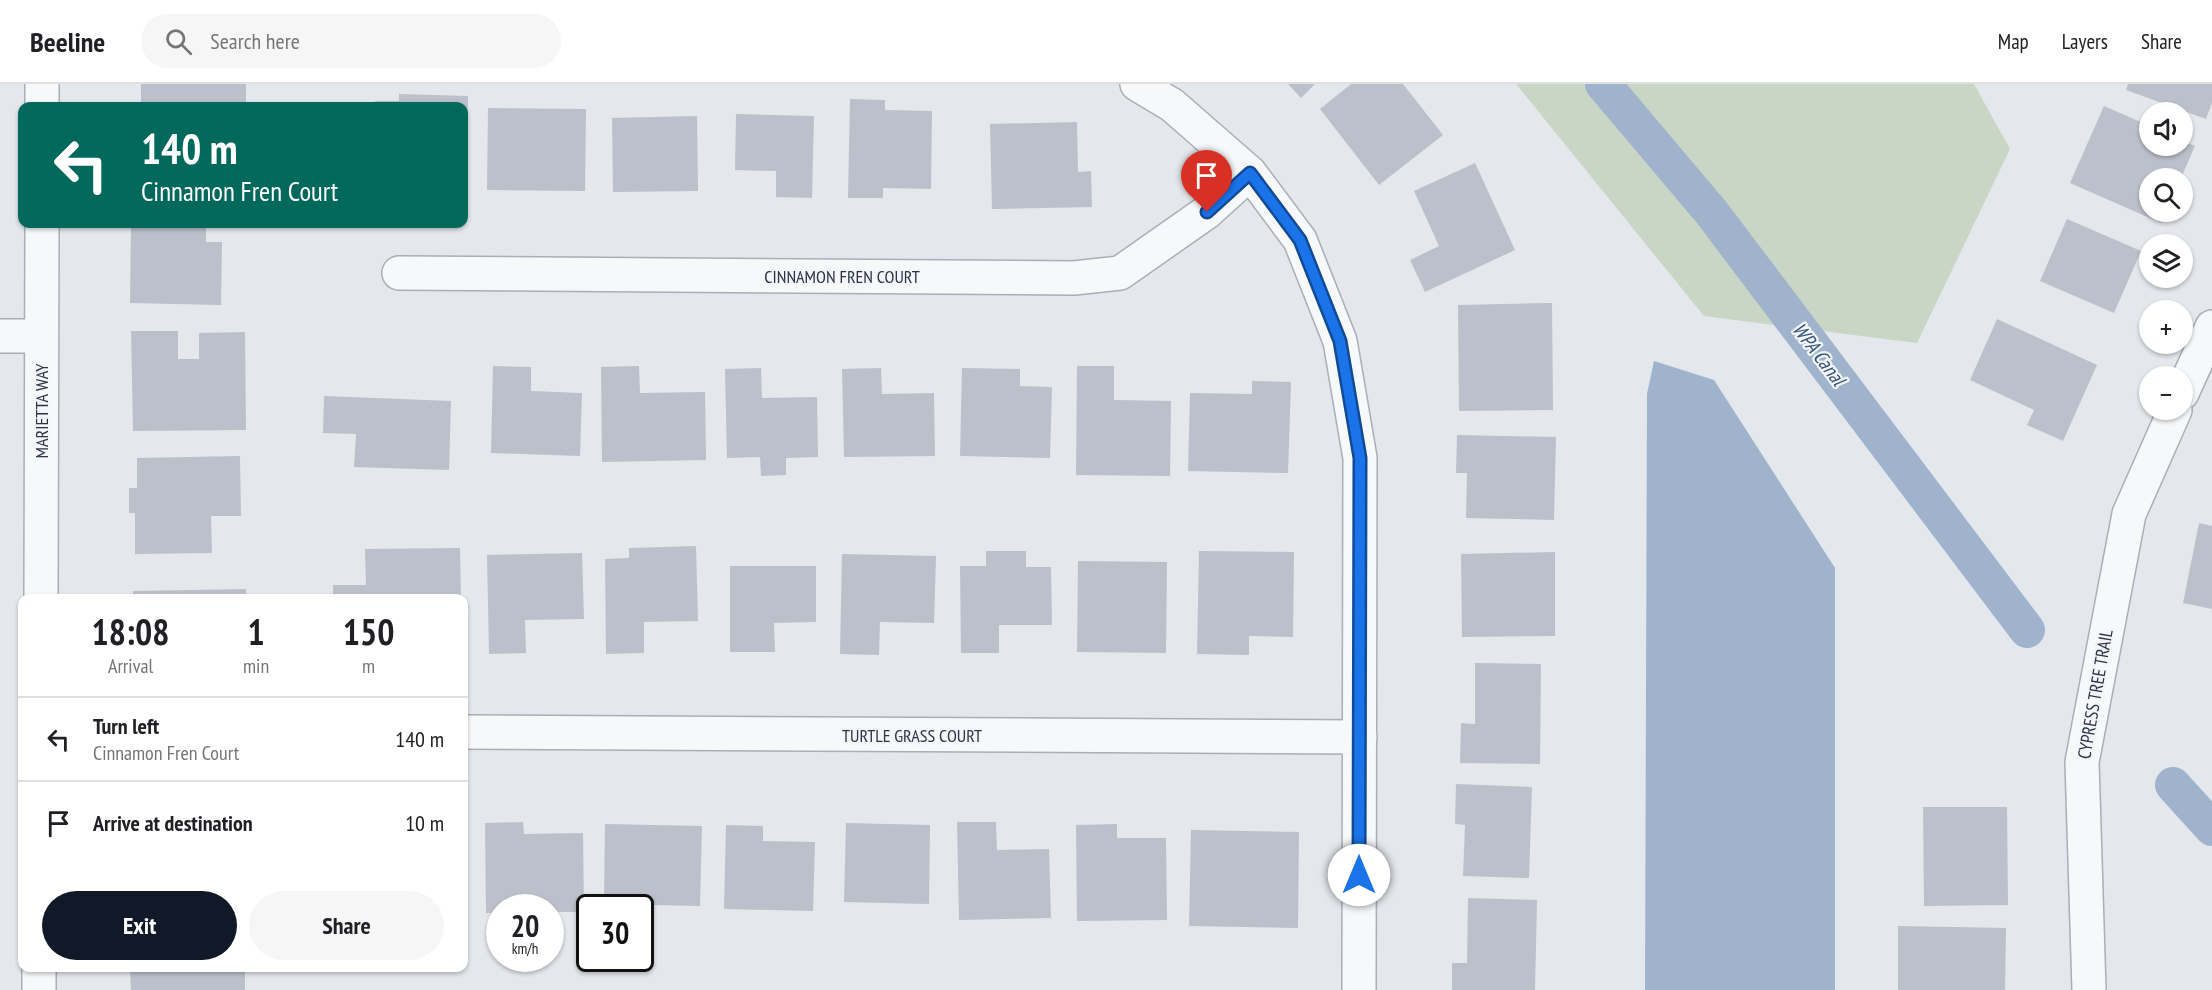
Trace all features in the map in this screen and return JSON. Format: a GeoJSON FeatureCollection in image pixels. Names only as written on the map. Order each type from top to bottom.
{"type":"FeatureCollection","features":[{"type":"Feature","properties":{"kind":"street"},"geometry":{"type":"LineString","coordinates":[[42,84],[42,102]]}},
{"type":"Feature","properties":{"kind":"street"},"geometry":{"type":"LineString","coordinates":[[1137,84],[1172,105],[1250,173],[1300,240],[1340,341],[1360,458],[1359,990]]}},
{"type":"Feature","properties":{"kind":"street","name":"CINNAMON FREN COURT"},"geometry":{"type":"LineString","coordinates":[[399,273],[1063,278],[1120,273],[1207,212],[1250,173]]}},
{"type":"Feature","properties":{"kind":"street","name":"MARIETTA WAY"},"geometry":{"type":"LineString","coordinates":[[40,594],[42,228]]}},
{"type":"Feature","properties":{"kind":"street"},"geometry":{"type":"LineString","coordinates":[[2193,369],[2212,327]]}},
{"type":"Feature","properties":{"kind":"street"},"geometry":{"type":"LineString","coordinates":[[0,336],[41,336]]}},
{"type":"Feature","properties":{"kind":"street","name":"CYPRESS TREE TRAIL"},"geometry":{"type":"LineString","coordinates":[[2089,990],[2082,762],[2129,514],[2171,420]]}},
{"type":"Feature","properties":{"kind":"street","name":"TURTLE GRASS COURT"},"geometry":{"type":"LineString","coordinates":[[468,732],[1360,737]]}},
{"type":"Feature","properties":{"kind":"street"},"geometry":{"type":"LineString","coordinates":[[39,972],[39,990]]}},
{"type":"Feature","properties":{"kind":"green space"},"geometry":{"type":"Polygon","coordinates":[[[1516,84],[1974,84],[2010,149],[1917,343],[1704,316],[1516,84]]]}},
{"type":"Feature","properties":{"kind":"water"},"geometry":{"type":"Polygon","coordinates":[[[1654,361],[1714,380],[1835,568],[1835,990],[1645,990],[1647,394],[1654,361]]]}},
{"type":"Feature","properties":{"kind":"building"},"geometry":{"type":"Polygon","coordinates":[[[141,84],[246,84],[246,102],[141,102],[141,84]]]}},
{"type":"Feature","properties":{"kind":"building"},"geometry":{"type":"Polygon","coordinates":[[[1288,84],[1315,84],[1301,98],[1288,84]]]}},
{"type":"Feature","properties":{"kind":"building"},"geometry":{"type":"Polygon","coordinates":[[[1351,84],[1403,84],[1443,135],[1379,185],[1320,109],[1351,84]]]}},
{"type":"Feature","properties":{"kind":"building"},"geometry":{"type":"Polygon","coordinates":[[[2128,84],[2212,84],[2212,103],[2206,119],[2193,114],[2193,102],[2159,102],[2126,90],[2128,84]]]}},
{"type":"Feature","properties":{"kind":"building"},"geometry":{"type":"Polygon","coordinates":[[[399,94],[468,96],[468,102],[375,102],[399,101],[399,94]]]}},
{"type":"Feature","properties":{"kind":"building"},"geometry":{"type":"Polygon","coordinates":[[[850,99],[885,100],[885,110],[932,111],[931,189],[883,188],[883,198],[848,198],[850,99]]]}},
{"type":"Feature","properties":{"kind":"building"},"geometry":{"type":"Polygon","coordinates":[[[2104,106],[2139,121],[2139,156],[2191,156],[2185,168],[2139,168],[2139,213],[2070,183],[2104,106]]]}},
{"type":"Feature","properties":{"kind":"building"},"geometry":{"type":"Polygon","coordinates":[[[488,108],[586,109],[585,191],[487,190],[488,108]]]}},
{"type":"Feature","properties":{"kind":"building"},"geometry":{"type":"Polygon","coordinates":[[[736,114],[814,116],[812,198],[776,197],[776,171],[735,170],[736,114]]]}},
{"type":"Feature","properties":{"kind":"building"},"geometry":{"type":"Polygon","coordinates":[[[697,116],[698,191],[613,192],[612,118],[697,116]]]}},
{"type":"Feature","properties":{"kind":"building"},"geometry":{"type":"Polygon","coordinates":[[[1077,122],[1078,172],[1091,171],[1092,207],[992,209],[990,124],[1077,122]]]}},
{"type":"Feature","properties":{"kind":"building"},"geometry":{"type":"Polygon","coordinates":[[[1475,163],[1515,250],[1425,292],[1410,260],[1439,246],[1414,191],[1475,163]]]}},
{"type":"Feature","properties":{"kind":"building"},"geometry":{"type":"Polygon","coordinates":[[[2067,219],[2139,250],[2139,256],[2114,313],[2040,281],[2067,219]]]}},
{"type":"Feature","properties":{"kind":"building"},"geometry":{"type":"Polygon","coordinates":[[[131,228],[206,228],[206,242],[222,242],[221,305],[130,303],[131,228]]]}},
{"type":"Feature","properties":{"kind":"building"},"geometry":{"type":"Polygon","coordinates":[[[1552,303],[1553,410],[1459,411],[1458,305],[1552,303]]]}},
{"type":"Feature","properties":{"kind":"building"},"geometry":{"type":"Polygon","coordinates":[[[1997,319],[2097,365],[2063,441],[2027,425],[2034,410],[1970,380],[1997,319]]]}},
{"type":"Feature","properties":{"kind":"building"},"geometry":{"type":"Polygon","coordinates":[[[131,331],[178,331],[178,359],[199,359],[199,333],[245,332],[246,430],[133,431],[131,331]]]}},
{"type":"Feature","properties":{"kind":"building"},"geometry":{"type":"Polygon","coordinates":[[[493,366],[531,367],[531,391],[582,393],[580,456],[491,453],[493,366]]]}},
{"type":"Feature","properties":{"kind":"building"},"geometry":{"type":"Polygon","coordinates":[[[639,366],[640,393],[705,392],[706,460],[602,462],[601,367],[639,366]]]}},
{"type":"Feature","properties":{"kind":"building"},"geometry":{"type":"Polygon","coordinates":[[[1077,366],[1114,366],[1114,400],[1171,401],[1170,476],[1076,475],[1077,366]]]}},
{"type":"Feature","properties":{"kind":"building"},"geometry":{"type":"Polygon","coordinates":[[[761,368],[762,398],[817,397],[818,457],[786,458],[786,475],[761,476],[760,457],[727,458],[725,369],[761,368]]]}},
{"type":"Feature","properties":{"kind":"building"},"geometry":{"type":"Polygon","coordinates":[[[881,368],[882,394],[934,393],[935,456],[844,457],[842,369],[881,368]]]}},
{"type":"Feature","properties":{"kind":"building"},"geometry":{"type":"Polygon","coordinates":[[[962,368],[1020,369],[1020,386],[1052,387],[1050,458],[960,456],[962,368]]]}},
{"type":"Feature","properties":{"kind":"building"},"geometry":{"type":"Polygon","coordinates":[[[1252,381],[1291,382],[1288,473],[1188,471],[1190,393],[1252,394],[1252,381]]]}},
{"type":"Feature","properties":{"kind":"building"},"geometry":{"type":"Polygon","coordinates":[[[324,396],[451,401],[449,470],[354,467],[356,434],[323,433],[324,396]]]}},
{"type":"Feature","properties":{"kind":"building"},"geometry":{"type":"Polygon","coordinates":[[[1457,435],[1556,437],[1554,520],[1466,518],[1467,473],[1456,473],[1457,435]]]}},
{"type":"Feature","properties":{"kind":"building"},"geometry":{"type":"Polygon","coordinates":[[[240,456],[241,516],[211,516],[212,553],[135,554],[135,513],[129,513],[129,488],[137,488],[137,458],[240,456]]]}},
{"type":"Feature","properties":{"kind":"building"},"geometry":{"type":"Polygon","coordinates":[[[2199,523],[2212,526],[2212,609],[2183,603],[2199,523]]]}},
{"type":"Feature","properties":{"kind":"building"},"geometry":{"type":"Polygon","coordinates":[[[696,546],[698,621],[644,622],[644,653],[606,654],[605,559],[629,558],[629,548],[696,546]]]}},
{"type":"Feature","properties":{"kind":"building"},"geometry":{"type":"Polygon","coordinates":[[[460,548],[461,594],[333,594],[333,585],[366,585],[365,549],[460,548]]]}},
{"type":"Feature","properties":{"kind":"building"},"geometry":{"type":"Polygon","coordinates":[[[986,551],[1026,551],[1026,567],[1051,567],[1052,625],[999,625],[999,653],[961,653],[960,566],[986,566],[986,551]]]}},
{"type":"Feature","properties":{"kind":"building"},"geometry":{"type":"Polygon","coordinates":[[[1199,551],[1294,552],[1293,637],[1249,636],[1249,655],[1197,654],[1199,551]]]}},
{"type":"Feature","properties":{"kind":"building"},"geometry":{"type":"Polygon","coordinates":[[[1555,552],[1555,636],[1462,637],[1461,554],[1555,552]]]}},
{"type":"Feature","properties":{"kind":"building"},"geometry":{"type":"Polygon","coordinates":[[[582,553],[584,619],[525,620],[526,653],[489,654],[487,555],[582,553]]]}},
{"type":"Feature","properties":{"kind":"building"},"geometry":{"type":"Polygon","coordinates":[[[842,554],[936,556],[934,623],[880,622],[879,655],[840,654],[842,554]]]}},
{"type":"Feature","properties":{"kind":"building"},"geometry":{"type":"Polygon","coordinates":[[[1078,561],[1167,562],[1166,653],[1077,652],[1078,561]]]}},
{"type":"Feature","properties":{"kind":"building"},"geometry":{"type":"Polygon","coordinates":[[[730,566],[816,566],[816,622],[774,623],[775,652],[730,652],[730,566]]]}},
{"type":"Feature","properties":{"kind":"building"},"geometry":{"type":"Polygon","coordinates":[[[246,589],[246,594],[133,594],[133,591],[246,589]]]}},
{"type":"Feature","properties":{"kind":"building"},"geometry":{"type":"Polygon","coordinates":[[[1475,663],[1541,664],[1540,764],[1460,763],[1461,723],[1475,724],[1475,663]]]}},
{"type":"Feature","properties":{"kind":"building"},"geometry":{"type":"Polygon","coordinates":[[[1456,784],[1532,787],[1529,878],[1463,876],[1465,825],[1455,824],[1456,784]]]}},
{"type":"Feature","properties":{"kind":"building"},"geometry":{"type":"Polygon","coordinates":[[[1923,807],[2007,807],[2008,905],[1924,906],[1923,807]]]}},
{"type":"Feature","properties":{"kind":"building"},"geometry":{"type":"Polygon","coordinates":[[[523,822],[524,834],[583,833],[584,894],[576,894],[576,912],[564,912],[564,894],[486,894],[486,913],[485,823],[523,822]]]}},
{"type":"Feature","properties":{"kind":"building"},"geometry":{"type":"Polygon","coordinates":[[[957,822],[996,822],[997,850],[1049,849],[1051,918],[959,920],[957,822]]]}},
{"type":"Feature","properties":{"kind":"building"},"geometry":{"type":"Polygon","coordinates":[[[846,823],[930,825],[929,904],[844,902],[846,823]]]}},
{"type":"Feature","properties":{"kind":"building"},"geometry":{"type":"Polygon","coordinates":[[[605,824],[702,826],[700,906],[654,905],[654,894],[604,894],[605,824]]]}},
{"type":"Feature","properties":{"kind":"building"},"geometry":{"type":"Polygon","coordinates":[[[1117,824],[1117,838],[1166,838],[1167,920],[1077,921],[1076,825],[1117,824]]]}},
{"type":"Feature","properties":{"kind":"building"},"geometry":{"type":"Polygon","coordinates":[[[726,825],[763,826],[763,841],[815,842],[813,911],[724,909],[726,825]]]}},
{"type":"Feature","properties":{"kind":"building"},"geometry":{"type":"Polygon","coordinates":[[[1191,830],[1299,832],[1298,928],[1189,926],[1191,830]]]}},
{"type":"Feature","properties":{"kind":"building"},"geometry":{"type":"Polygon","coordinates":[[[1468,898],[1537,900],[1535,990],[1452,990],[1452,963],[1467,963],[1468,898]]]}},
{"type":"Feature","properties":{"kind":"building"},"geometry":{"type":"Polygon","coordinates":[[[1898,926],[2006,928],[2005,990],[1898,990],[1898,926]]]}},
{"type":"Feature","properties":{"kind":"building"},"geometry":{"type":"Polygon","coordinates":[[[130,972],[245,972],[245,990],[131,990],[130,972]]]}},
{"type":"Feature","properties":{"kind":"waterway","name":"WPA Canal"},"geometry":{"type":"LineString","coordinates":[[1603,84],[1712,213],[2027,630]]}},
{"type":"Feature","properties":{"kind":"waterway","name":"WPA Canal"},"geometry":{"type":"LineString","coordinates":[[2173,785],[2212,828]]}},
{"type":"Feature","properties":{"kind":"route"},"geometry":{"type":"LineString","coordinates":[[1207,212],[1250,173],[1300,240],[1340,341],[1360,458],[1359,875]]}}]}
